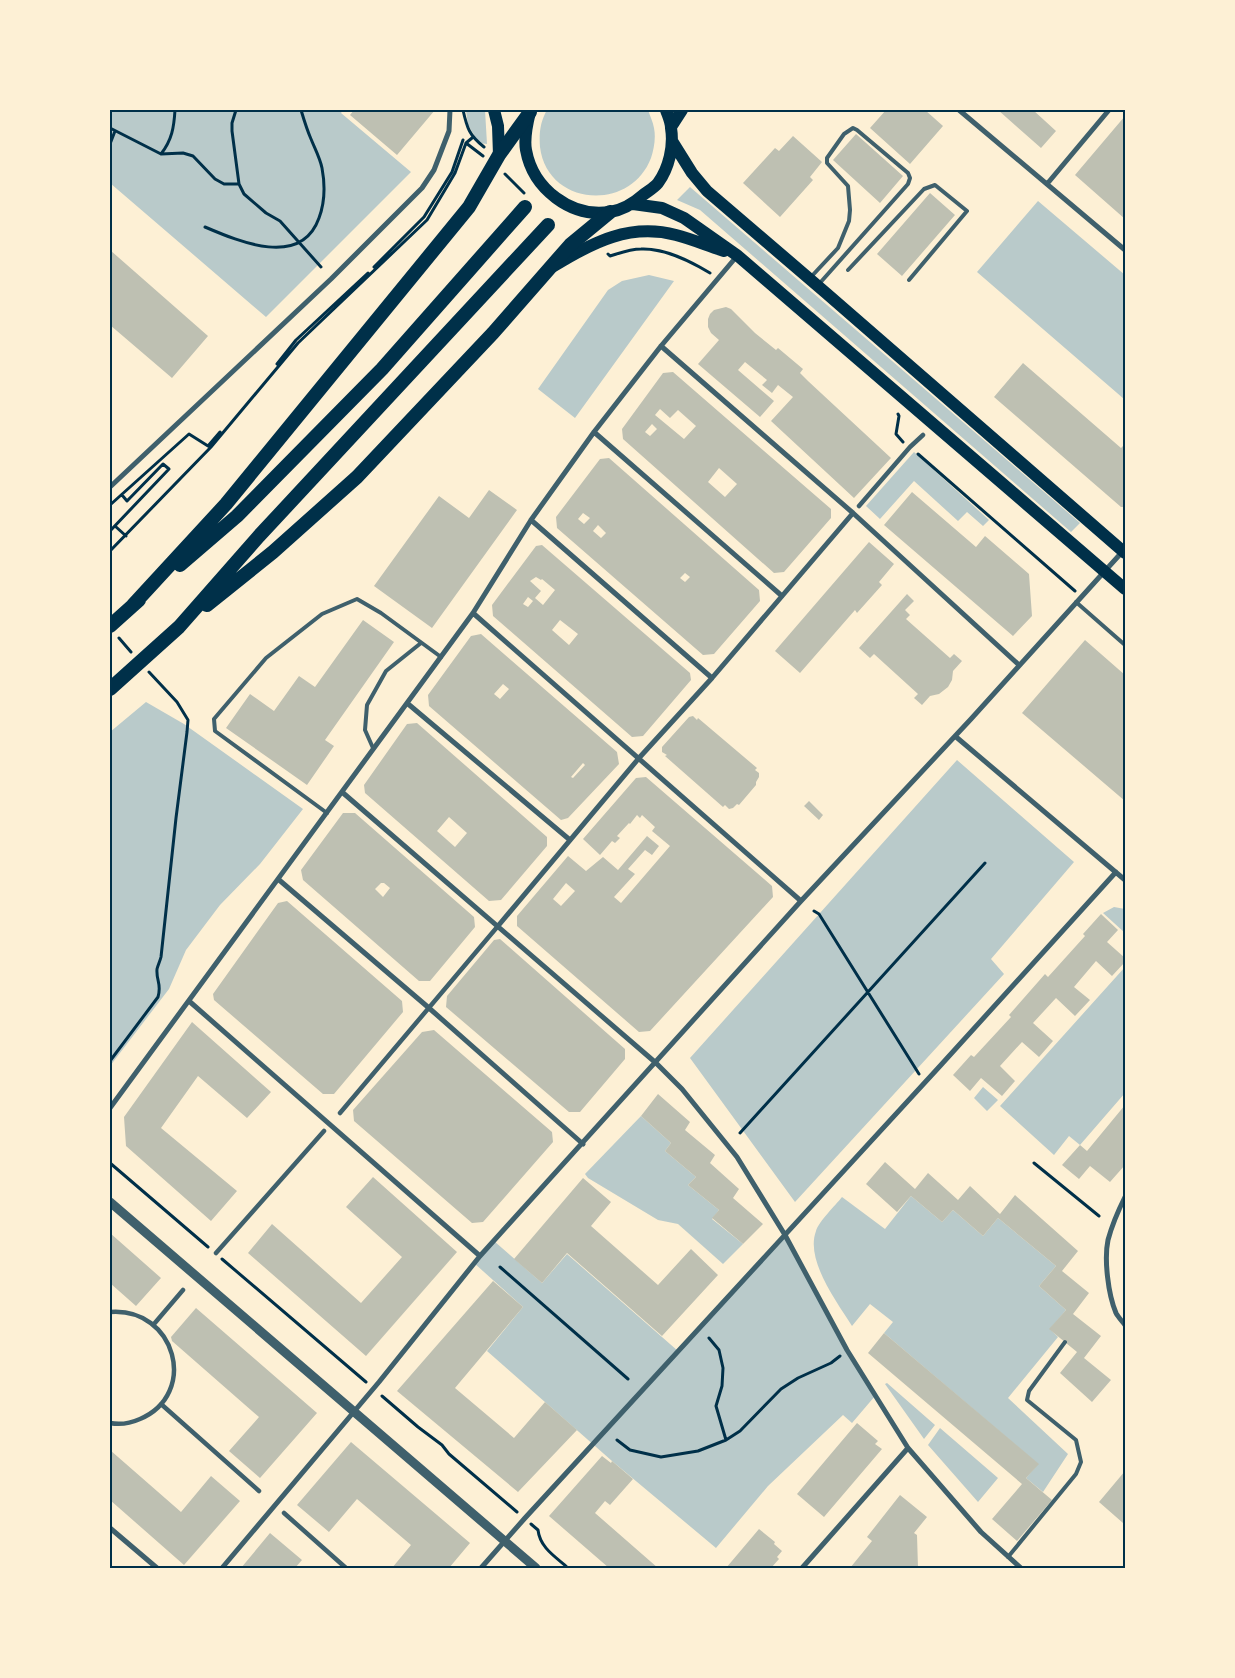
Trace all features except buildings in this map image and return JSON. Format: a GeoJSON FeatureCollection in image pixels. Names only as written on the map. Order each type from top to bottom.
{"type":"FeatureCollection","features":[{"type":"Feature","properties":{"kind":"highway"},"geometry":{"type":"LineString","coordinates":[[133,605],[226,504],[469,207],[496,159],[531,111]]}},
{"type":"Feature","properties":{"kind":"highway"},"geometry":{"type":"LineString","coordinates":[[110,626],[237,516],[382,369],[525,200]]}},
{"type":"Feature","properties":{"kind":"highway"},"geometry":{"type":"LineString","coordinates":[[110,689],[179,627],[273,552],[356,477],[494,333],[570,245],[610,212]]}},
{"type":"Feature","properties":{"kind":"highway"},"geometry":{"type":"LineString","coordinates":[[179,627],[259,536],[548,225]]}},
{"type":"Feature","properties":{"kind":"main road"},"geometry":{"type":"LineString","coordinates":[[494,110],[498,126],[496,159]]}},
{"type":"Feature","properties":{"kind":"main road"},"geometry":{"type":"LineString","coordinates":[[531,111],[526,148],[530,166],[545,190],[566,205],[590,212],[610,212],[633,204],[658,183],[668,162],[672,142],[671,128],[666,110]]}},
{"type":"Feature","properties":{"kind":"main road"},"geometry":{"type":"LineString","coordinates":[[671,128],[682,110]]}},
{"type":"Feature","properties":{"kind":"main road"},"geometry":{"type":"LineString","coordinates":[[672,142],[692,173],[707,191],[1124,551]]}},
{"type":"Feature","properties":{"kind":"main road"},"geometry":{"type":"LineString","coordinates":[[633,204],[662,208],[684,218],[738,256],[1125,589]]}},
{"type":"Feature","properties":{"kind":"main road"},"geometry":{"type":"LineString","coordinates":[[550,268],[585,247],[629,232],[651,231],[677,235],[738,256]]}},
{"type":"Feature","properties":{"kind":"street"},"geometry":{"type":"LineString","coordinates":[[110,487],[331,279],[422,188],[434,170],[449,131],[450,110]]}},
{"type":"Feature","properties":{"kind":"street"},"geometry":{"type":"LineString","coordinates":[[960,110],[1125,250]]}},
{"type":"Feature","properties":{"kind":"street"},"geometry":{"type":"LineString","coordinates":[[1047,184],[1109,110]]}},
{"type":"Feature","properties":{"kind":"street"},"geometry":{"type":"LineString","coordinates":[[110,1108],[473,613],[531,520],[594,432],[661,346],[738,256]]}},
{"type":"Feature","properties":{"kind":"street"},"geometry":{"type":"LineString","coordinates":[[661,346],[852,513],[1019,665]]}},
{"type":"Feature","properties":{"kind":"street"},"geometry":{"type":"LineString","coordinates":[[594,432],[782,596]]}},
{"type":"Feature","properties":{"kind":"street"},"geometry":{"type":"LineString","coordinates":[[859,506],[910,447],[923,436]]}},
{"type":"Feature","properties":{"kind":"street"},"geometry":{"type":"LineString","coordinates":[[340,1113],[639,758],[712,678],[852,513]]}},
{"type":"Feature","properties":{"kind":"street"},"geometry":{"type":"LineString","coordinates":[[531,520],[712,678]]}},
{"type":"Feature","properties":{"kind":"street"},"geometry":{"type":"LineString","coordinates":[[222,1568],[373,1388],[480,1256],[801,901],[1124,551]]}},
{"type":"Feature","properties":{"kind":"street"},"geometry":{"type":"LineString","coordinates":[[473,613],[801,901]]}},
{"type":"Feature","properties":{"kind":"street"},"geometry":{"type":"LineString","coordinates":[[407,703],[570,840]]}},
{"type":"Feature","properties":{"kind":"street"},"geometry":{"type":"LineString","coordinates":[[955,736],[1125,880]]}},
{"type":"Feature","properties":{"kind":"street"},"geometry":{"type":"LineString","coordinates":[[342,792],[656,1063],[682,1090],[737,1157],[785,1235],[847,1350],[908,1448],[980,1532],[1021,1568]]}},
{"type":"Feature","properties":{"kind":"street"},"geometry":{"type":"LineString","coordinates":[[481,1568],[1116,872]]}},
{"type":"Feature","properties":{"kind":"street"},"geometry":{"type":"LineString","coordinates":[[278,879],[429,1008],[583,1144]]}},
{"type":"Feature","properties":{"kind":"street"},"geometry":{"type":"LineString","coordinates":[[189,1001],[480,1256]]}},
{"type":"Feature","properties":{"kind":"street"},"geometry":{"type":"LineString","coordinates":[[216,1253],[324,1131]]}},
{"type":"Feature","properties":{"kind":"street"},"geometry":{"type":"LineString","coordinates":[[1125,1197],[1108,1242],[1107,1261],[1108,1279],[1116,1314],[1125,1325]]}},
{"type":"Feature","properties":{"kind":"street"},"geometry":{"type":"LineString","coordinates":[[110,1202],[536,1568]]}},
{"type":"Feature","properties":{"kind":"street"},"geometry":{"type":"LineString","coordinates":[[154,1324],[183,1290]]}},
{"type":"Feature","properties":{"kind":"street"},"geometry":{"type":"LineString","coordinates":[[110,1312],[139,1315],[154,1324],[166,1338],[172,1354],[174,1372],[170,1389],[161,1404],[148,1416],[132,1422],[110,1423]]}},
{"type":"Feature","properties":{"kind":"street"},"geometry":{"type":"LineString","coordinates":[[161,1404],[259,1491]]}},
{"type":"Feature","properties":{"kind":"street"},"geometry":{"type":"LineString","coordinates":[[802,1568],[908,1448]]}},
{"type":"Feature","properties":{"kind":"street"},"geometry":{"type":"LineString","coordinates":[[284,1513],[346,1568]]}},
{"type":"Feature","properties":{"kind":"street"},"geometry":{"type":"LineString","coordinates":[[110,1528],[157,1568]]}},
{"type":"Feature","properties":{"kind":"lane"},"geometry":{"type":"LineString","coordinates":[[852,128],[857,130],[908,173],[910,178],[908,184],[814,283],[838,248],[846,228],[850,210],[848,186],[827,163],[827,158],[844,134],[852,128]]}},
{"type":"Feature","properties":{"kind":"lane"},"geometry":{"type":"LineString","coordinates":[[848,270],[924,189],[935,185],[967,211],[909,280]]}},
{"type":"Feature","properties":{"kind":"lane"},"geometry":{"type":"LineString","coordinates":[[326,813],[215,731],[214,719],[266,658],[322,614],[356,599],[381,613],[441,657]]}},
{"type":"Feature","properties":{"kind":"lane"},"geometry":{"type":"LineString","coordinates":[[1076,602],[1125,645]]}},
{"type":"Feature","properties":{"kind":"lane"},"geometry":{"type":"LineString","coordinates":[[373,748],[365,730],[368,705],[386,671],[421,642]]}},
{"type":"Feature","properties":{"kind":"lane"},"geometry":{"type":"LineString","coordinates":[[1008,1556],[1076,1474],[1081,1462],[1076,1440],[1027,1400],[1029,1390],[1065,1342]]}},
{"type":"Feature","properties":{"kind":"path"},"geometry":{"type":"LineString","coordinates":[[161,154],[169,144],[175,110]]}},
{"type":"Feature","properties":{"kind":"path"},"geometry":{"type":"LineString","coordinates":[[236,110],[232,131],[239,184],[244,194],[266,213],[280,221],[321,267]]}},
{"type":"Feature","properties":{"kind":"path"},"geometry":{"type":"LineString","coordinates":[[205,227],[236,240],[272,247],[299,243],[316,227],[322,208],[324,188],[322,168],[301,110]]}},
{"type":"Feature","properties":{"kind":"path"},"geometry":{"type":"LineString","coordinates":[[463,110],[467,128],[472,138],[487,149],[496,159],[525,200]]}},
{"type":"Feature","properties":{"kind":"path"},"geometry":{"type":"LineString","coordinates":[[110,128],[161,154],[183,153],[193,156],[215,180],[224,184],[239,184]]}},
{"type":"Feature","properties":{"kind":"path"},"geometry":{"type":"LineString","coordinates":[[110,144],[115,131]]}},
{"type":"Feature","properties":{"kind":"path"},"geometry":{"type":"LineString","coordinates":[[449,131],[464,142],[496,159]]}},
{"type":"Feature","properties":{"kind":"path"},"geometry":{"type":"LineString","coordinates":[[110,505],[122,496],[160,458],[189,434],[208,446],[296,340],[373,269],[424,217],[452,172],[464,142],[472,138]]}},
{"type":"Feature","properties":{"kind":"path"},"geometry":{"type":"LineString","coordinates":[[110,551],[211,447],[298,342],[428,220],[455,173],[464,142]]}},
{"type":"Feature","properties":{"kind":"path"},"geometry":{"type":"LineString","coordinates":[[526,188],[530,193]]}},
{"type":"Feature","properties":{"kind":"path"},"geometry":{"type":"LineString","coordinates":[[595,243],[610,256],[639,249],[657,250],[687,261],[720,278]]}},
{"type":"Feature","properties":{"kind":"path"},"geometry":{"type":"LineString","coordinates":[[894,408],[899,416],[896,434],[992,520],[1082,596]]}},
{"type":"Feature","properties":{"kind":"path"},"geometry":{"type":"LineString","coordinates":[[110,531],[169,469],[163,464],[127,501],[122,496]]}},
{"type":"Feature","properties":{"kind":"path"},"geometry":{"type":"LineString","coordinates":[[115,526],[126,536]]}},
{"type":"Feature","properties":{"kind":"path"},"geometry":{"type":"LineString","coordinates":[[110,1062],[158,997],[160,989],[157,969],[161,957],[188,720],[177,702]]}},
{"type":"Feature","properties":{"kind":"path"},"geometry":{"type":"LineString","coordinates":[[740,1133],[985,864]]}},
{"type":"Feature","properties":{"kind":"path"},"geometry":{"type":"LineString","coordinates":[[814,911],[819,914],[925,1083]]}},
{"type":"Feature","properties":{"kind":"path"},"geometry":{"type":"LineString","coordinates":[[110,1163],[418,1428],[442,1445],[449,1454],[525,1518],[538,1530],[539,1538],[544,1547],[568,1568]]}},
{"type":"Feature","properties":{"kind":"path"},"geometry":{"type":"LineString","coordinates":[[1034,1163],[1099,1216]]}},
{"type":"Feature","properties":{"kind":"path"},"geometry":{"type":"LineString","coordinates":[[500,1267],[628,1379]]}},
{"type":"Feature","properties":{"kind":"path"},"geometry":{"type":"LineString","coordinates":[[709,1338],[719,1350],[723,1368],[722,1386],[716,1406],[726,1440]]}},
{"type":"Feature","properties":{"kind":"path"},"geometry":{"type":"LineString","coordinates":[[617,1440],[630,1450],[661,1458],[698,1451],[726,1440],[740,1431],[781,1389],[798,1378],[831,1363],[847,1350]]}},
{"type":"Feature","properties":{"kind":"shaded area"},"geometry":{"type":"Polygon","coordinates":[[[110,110],[343,110],[341,113],[411,172],[266,317],[110,183],[110,110]]]}},
{"type":"Feature","properties":{"kind":"shaded area"},"geometry":{"type":"Polygon","coordinates":[[[466,110],[485,110],[487,144],[479,143],[468,125],[466,110]]]}},
{"type":"Feature","properties":{"kind":"shaded area"},"geometry":{"type":"Polygon","coordinates":[[[547,110],[648,110],[655,132],[651,158],[640,176],[626,188],[608,194],[590,195],[573,191],[557,181],[546,167],[540,147],[540,137],[541,124],[547,110]]]}},
{"type":"Feature","properties":{"kind":"shaded area"},"geometry":{"type":"Polygon","coordinates":[[[690,187],[1080,523],[1071,532],[700,210],[677,200],[690,187]]]}},
{"type":"Feature","properties":{"kind":"shaded area"},"geometry":{"type":"Polygon","coordinates":[[[1038,201],[1125,275],[1124,399],[977,272],[1038,201]]]}},
{"type":"Feature","properties":{"kind":"shaded area"},"geometry":{"type":"Polygon","coordinates":[[[649,275],[674,281],[575,418],[538,389],[608,290],[622,281],[649,275]]]}},
{"type":"Feature","properties":{"kind":"shaded area"},"geometry":{"type":"Polygon","coordinates":[[[914,452],[989,520],[983,526],[967,512],[958,521],[914,481],[880,519],[866,506],[914,452]]]}},
{"type":"Feature","properties":{"kind":"shaded area"},"geometry":{"type":"Polygon","coordinates":[[[146,702],[184,724],[303,809],[260,864],[220,905],[186,950],[169,989],[110,1066],[110,732],[146,702]]]}},
{"type":"Feature","properties":{"kind":"shaded area"},"geometry":{"type":"Polygon","coordinates":[[[957,760],[1074,862],[991,959],[1004,974],[795,1202],[690,1058],[957,760]]]}},
{"type":"Feature","properties":{"kind":"shaded area"},"geometry":{"type":"Polygon","coordinates":[[[1114,907],[1125,909],[1125,933],[1103,913],[1114,907]]]}},
{"type":"Feature","properties":{"kind":"shaded area"},"geometry":{"type":"Polygon","coordinates":[[[1125,967],[1125,1093],[1080,1145],[1069,1136],[1054,1155],[1000,1106],[1125,967]]]}},
{"type":"Feature","properties":{"kind":"shaded area"},"geometry":{"type":"Polygon","coordinates":[[[983,1087],[998,1100],[987,1111],[974,1098],[983,1087]]]}},
{"type":"Feature","properties":{"kind":"shaded area"},"geometry":{"type":"Polygon","coordinates":[[[641,1116],[671,1143],[665,1151],[696,1177],[688,1185],[719,1210],[712,1219],[743,1244],[723,1264],[678,1224],[658,1220],[588,1178],[585,1174],[641,1116]]]}},
{"type":"Feature","properties":{"kind":"shaded area"},"geometry":{"type":"Polygon","coordinates":[[[911,1196],[942,1222],[953,1210],[983,1236],[998,1218],[1056,1266],[1039,1286],[1066,1310],[1050,1329],[1058,1337],[1008,1398],[1068,1454],[1043,1492],[1026,1478],[1038,1464],[884,1333],[893,1322],[870,1304],[852,1326],[824,1280],[815,1255],[814,1242],[816,1231],[824,1218],[842,1197],[885,1229],[911,1196]]]}},
{"type":"Feature","properties":{"kind":"shaded area"},"geometry":{"type":"Polygon","coordinates":[[[785,1236],[875,1396],[852,1423],[843,1415],[768,1486],[716,1548],[612,1461],[487,1351],[523,1307],[474,1263],[494,1241],[542,1283],[567,1254],[678,1351],[785,1236]]]}},
{"type":"Feature","properties":{"kind":"shaded area"},"geometry":{"type":"Polygon","coordinates":[[[887,1383],[935,1425],[924,1439],[885,1384],[887,1383]]]}},
{"type":"Feature","properties":{"kind":"shaded area"},"geometry":{"type":"Polygon","coordinates":[[[940,1428],[998,1478],[978,1502],[928,1445],[940,1428]]]}}]}
